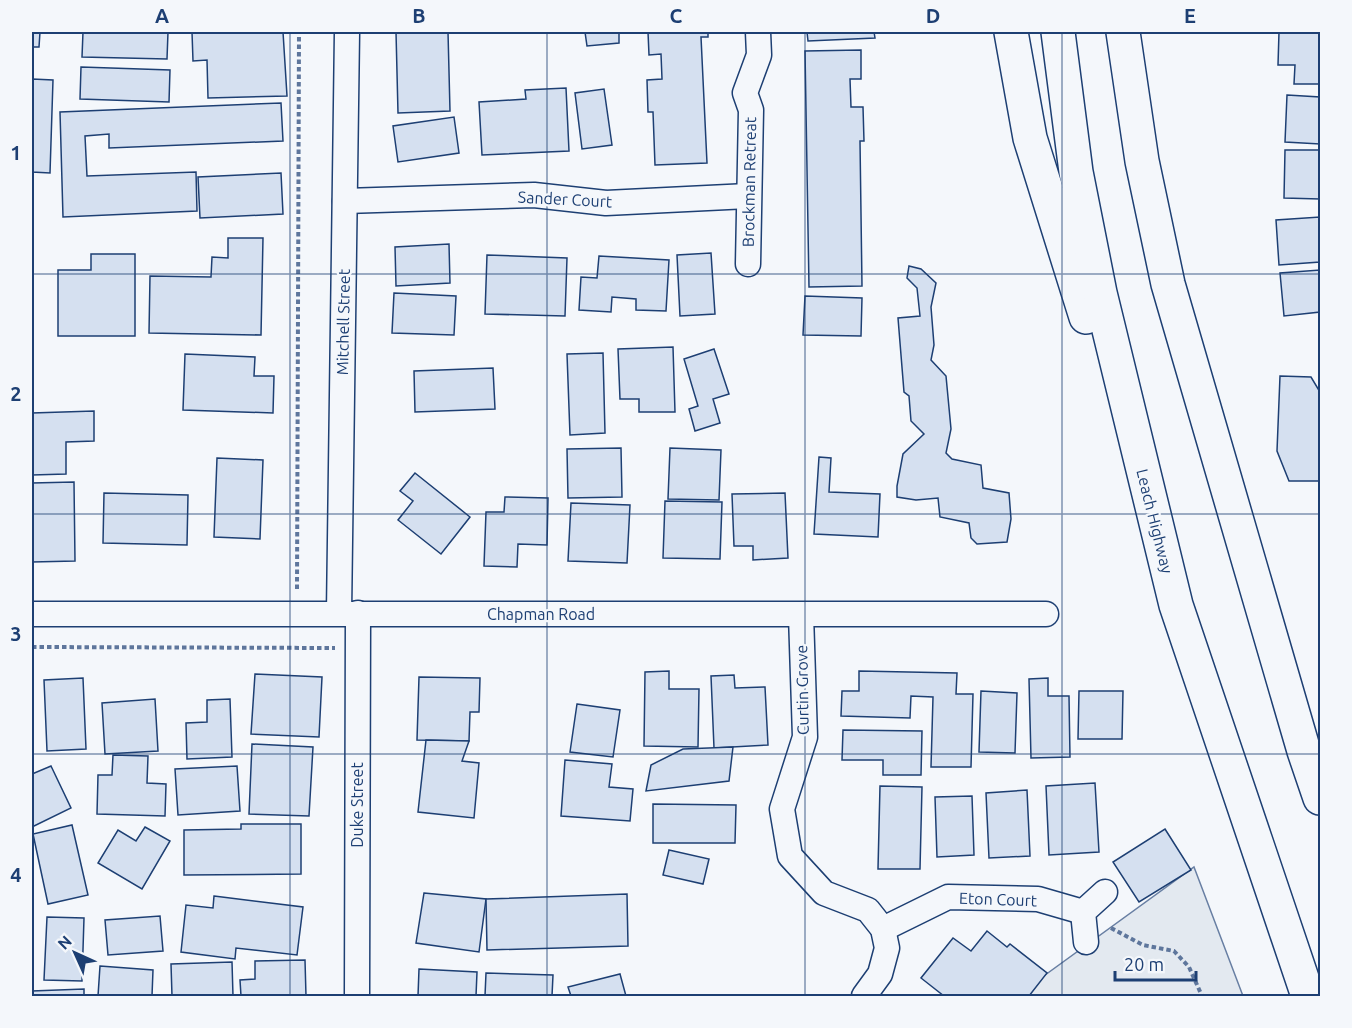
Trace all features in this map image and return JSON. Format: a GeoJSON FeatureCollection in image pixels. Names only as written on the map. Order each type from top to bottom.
{"type":"FeatureCollection","features":[{"type":"Feature","properties":{"kind":"highway"},"geometry":{"type":"LineString","coordinates":[[1011,32],[1030,138],[1176,605]]}},
{"type":"Feature","properties":{"kind":"highway","name":"Leach Highway"},"geometry":{"type":"LineString","coordinates":[[1058,32],[1076,172],[1100,293],[1176,605],[1308,996]]}},
{"type":"Feature","properties":{"kind":"highway"},"geometry":{"type":"LineString","coordinates":[[1123,32],[1142,161],[1168,284],[1202,407],[1320,798]]}},
{"type":"Feature","properties":{"kind":"highway"},"geometry":{"type":"LineString","coordinates":[[1139,32],[1142,161]]}},
{"type":"Feature","properties":{"kind":"street","name":"Mitchell Street"},"geometry":{"type":"LineString","coordinates":[[346,32],[345,201],[349,613]]}},
{"type":"Feature","properties":{"kind":"street","name":"Brockman Retreat"},"geometry":{"type":"LineString","coordinates":[[748,264],[751,110],[745,93],[759,56],[758,32]]}},
{"type":"Feature","properties":{"kind":"street","name":"Sander Court"},"geometry":{"type":"LineString","coordinates":[[345,201],[534,195],[606,203],[748,196]]}},
{"type":"Feature","properties":{"kind":"street","name":"Duke Street"},"geometry":{"type":"LineString","coordinates":[[349,613],[357,649],[357,996]]}},
{"type":"Feature","properties":{"kind":"street","name":"Chapman Road"},"geometry":{"type":"LineString","coordinates":[[33,615],[1046,614]]}},
{"type":"Feature","properties":{"kind":"street","name":"Curtin Grove"},"geometry":{"type":"LineString","coordinates":[[801,615],[805,737],[782,809],[790,856],[824,893],[868,910],[884,929]]}},
{"type":"Feature","properties":{"kind":"street"},"geometry":{"type":"LineString","coordinates":[[1086,942],[1083,912],[1105,892]]}},
{"type":"Feature","properties":{"kind":"street","name":"Eton Court"},"geometry":{"type":"LineString","coordinates":[[884,929],[948,897],[1038,898],[1083,912]]}},
{"type":"Feature","properties":{"kind":"street"},"geometry":{"type":"LineString","coordinates":[[864,996],[880,974],[887,948],[884,929]]}},
{"type":"Feature","properties":{"kind":"path"},"geometry":{"type":"LineString","coordinates":[[297,613],[298,32]]}},
{"type":"Feature","properties":{"kind":"path"},"geometry":{"type":"LineString","coordinates":[[32,647],[357,649]]}},
{"type":"Feature","properties":{"kind":"path"},"geometry":{"type":"LineString","coordinates":[[1083,912],[1143,945],[1174,951],[1189,967],[1202,996]]}},
{"type":"Feature","properties":{"kind":"shaded area"},"geometry":{"type":"Polygon","coordinates":[[[1194,867],[1243,996],[1027,996],[1041,978],[1194,867]]]}},
{"type":"Feature","properties":{"kind":"building"},"geometry":{"type":"Polygon","coordinates":[[[32,32],[40,32],[39,47],[32,47],[32,32]]]}},
{"type":"Feature","properties":{"kind":"building"},"geometry":{"type":"Polygon","coordinates":[[[83,32],[168,32],[167,59],[82,57],[83,32]]]}},
{"type":"Feature","properties":{"kind":"building"},"geometry":{"type":"Polygon","coordinates":[[[192,32],[283,32],[287,96],[208,98],[207,60],[193,61],[192,32]]]}},
{"type":"Feature","properties":{"kind":"building"},"geometry":{"type":"Polygon","coordinates":[[[396,32],[448,32],[450,111],[398,113],[396,32]]]}},
{"type":"Feature","properties":{"kind":"building"},"geometry":{"type":"Polygon","coordinates":[[[585,32],[619,32],[619,43],[587,46],[585,32]]]}},
{"type":"Feature","properties":{"kind":"building"},"geometry":{"type":"Polygon","coordinates":[[[648,32],[708,32],[708,37],[701,37],[707,163],[655,165],[653,112],[648,112],[647,80],[662,79],[661,54],[649,55],[648,32]]]}},
{"type":"Feature","properties":{"kind":"building"},"geometry":{"type":"Polygon","coordinates":[[[807,32],[874,32],[875,38],[808,41],[807,32]]]}},
{"type":"Feature","properties":{"kind":"building"},"geometry":{"type":"Polygon","coordinates":[[[1279,32],[1320,32],[1320,84],[1294,84],[1295,65],[1278,65],[1279,32]]]}},
{"type":"Feature","properties":{"kind":"building"},"geometry":{"type":"Polygon","coordinates":[[[861,50],[861,79],[850,79],[851,107],[863,107],[864,141],[860,141],[862,286],[809,287],[805,51],[861,50]]]}},
{"type":"Feature","properties":{"kind":"building"},"geometry":{"type":"Polygon","coordinates":[[[81,67],[170,70],[169,102],[80,99],[81,67]]]}},
{"type":"Feature","properties":{"kind":"building"},"geometry":{"type":"Polygon","coordinates":[[[32,79],[53,80],[50,173],[32,172],[32,79]]]}},
{"type":"Feature","properties":{"kind":"building"},"geometry":{"type":"Polygon","coordinates":[[[566,88],[569,151],[482,155],[479,102],[526,99],[525,90],[566,88]]]}},
{"type":"Feature","properties":{"kind":"building"},"geometry":{"type":"Polygon","coordinates":[[[604,89],[612,145],[582,149],[575,93],[604,89]]]}},
{"type":"Feature","properties":{"kind":"building"},"geometry":{"type":"Polygon","coordinates":[[[1287,95],[1320,97],[1320,144],[1285,142],[1287,95]]]}},
{"type":"Feature","properties":{"kind":"building"},"geometry":{"type":"Polygon","coordinates":[[[281,103],[283,141],[109,148],[109,134],[85,136],[87,176],[196,172],[197,211],[63,217],[60,112],[281,103]]]}},
{"type":"Feature","properties":{"kind":"building"},"geometry":{"type":"Polygon","coordinates":[[[454,117],[459,153],[398,162],[393,126],[454,117]]]}},
{"type":"Feature","properties":{"kind":"building"},"geometry":{"type":"Polygon","coordinates":[[[1285,150],[1320,150],[1320,199],[1284,198],[1285,150]]]}},
{"type":"Feature","properties":{"kind":"building"},"geometry":{"type":"Polygon","coordinates":[[[281,173],[283,214],[200,218],[198,177],[281,173]]]}},
{"type":"Feature","properties":{"kind":"building"},"geometry":{"type":"Polygon","coordinates":[[[1320,217],[1320,262],[1279,265],[1276,220],[1320,217]]]}},
{"type":"Feature","properties":{"kind":"building"},"geometry":{"type":"Polygon","coordinates":[[[228,238],[263,238],[261,335],[149,333],[150,276],[211,277],[212,257],[228,258],[228,238]]]}},
{"type":"Feature","properties":{"kind":"building"},"geometry":{"type":"Polygon","coordinates":[[[449,244],[450,283],[396,286],[395,247],[449,244]]]}},
{"type":"Feature","properties":{"kind":"building"},"geometry":{"type":"Polygon","coordinates":[[[711,253],[715,314],[680,316],[677,255],[711,253]]]}},
{"type":"Feature","properties":{"kind":"building"},"geometry":{"type":"Polygon","coordinates":[[[91,254],[135,254],[135,336],[58,336],[58,270],[91,270],[91,254]]]}},
{"type":"Feature","properties":{"kind":"building"},"geometry":{"type":"Polygon","coordinates":[[[487,255],[567,258],[565,316],[485,314],[487,255]]]}},
{"type":"Feature","properties":{"kind":"building"},"geometry":{"type":"Polygon","coordinates":[[[599,256],[669,260],[666,311],[636,310],[636,299],[612,297],[611,312],[579,310],[581,277],[597,278],[599,256]]]}},
{"type":"Feature","properties":{"kind":"building"},"geometry":{"type":"Polygon","coordinates":[[[909,266],[921,269],[936,283],[931,307],[934,345],[931,360],[946,376],[951,429],[946,453],[952,459],[981,465],[983,488],[1009,493],[1011,519],[1007,542],[977,544],[971,538],[969,523],[940,517],[938,498],[916,500],[897,497],[903,454],[924,434],[911,421],[909,396],[904,392],[898,318],[920,316],[917,288],[907,278],[909,266]]]}},
{"type":"Feature","properties":{"kind":"building"},"geometry":{"type":"Polygon","coordinates":[[[1320,270],[1320,312],[1284,316],[1280,273],[1320,270]]]}},
{"type":"Feature","properties":{"kind":"building"},"geometry":{"type":"Polygon","coordinates":[[[394,293],[456,296],[454,335],[392,333],[394,293]]]}},
{"type":"Feature","properties":{"kind":"building"},"geometry":{"type":"Polygon","coordinates":[[[805,296],[862,298],[861,336],[803,335],[805,296]]]}},
{"type":"Feature","properties":{"kind":"building"},"geometry":{"type":"Polygon","coordinates":[[[673,347],[675,412],[639,412],[639,399],[620,399],[618,349],[673,347]]]}},
{"type":"Feature","properties":{"kind":"building"},"geometry":{"type":"Polygon","coordinates":[[[714,349],[729,394],[713,399],[720,423],[695,431],[689,409],[698,406],[684,359],[714,349]]]}},
{"type":"Feature","properties":{"kind":"building"},"geometry":{"type":"Polygon","coordinates":[[[603,353],[605,433],[570,435],[567,354],[603,353]]]}},
{"type":"Feature","properties":{"kind":"building"},"geometry":{"type":"Polygon","coordinates":[[[185,354],[255,357],[254,376],[274,376],[273,413],[183,410],[185,354]]]}},
{"type":"Feature","properties":{"kind":"building"},"geometry":{"type":"Polygon","coordinates":[[[493,368],[495,409],[415,412],[414,371],[493,368]]]}},
{"type":"Feature","properties":{"kind":"building"},"geometry":{"type":"Polygon","coordinates":[[[1280,376],[1311,377],[1320,392],[1320,481],[1289,481],[1277,451],[1280,376]]]}},
{"type":"Feature","properties":{"kind":"building"},"geometry":{"type":"Polygon","coordinates":[[[94,411],[94,441],[66,442],[66,474],[32,475],[32,413],[94,411]]]}},
{"type":"Feature","properties":{"kind":"building"},"geometry":{"type":"Polygon","coordinates":[[[621,448],[622,497],[568,498],[567,449],[621,448]]]}},
{"type":"Feature","properties":{"kind":"building"},"geometry":{"type":"Polygon","coordinates":[[[670,448],[721,450],[719,500],[668,499],[670,448]]]}},
{"type":"Feature","properties":{"kind":"building"},"geometry":{"type":"Polygon","coordinates":[[[819,457],[831,458],[829,492],[880,494],[878,537],[814,534],[819,457]]]}},
{"type":"Feature","properties":{"kind":"building"},"geometry":{"type":"Polygon","coordinates":[[[217,458],[263,460],[260,539],[214,537],[217,458]]]}},
{"type":"Feature","properties":{"kind":"building"},"geometry":{"type":"Polygon","coordinates":[[[415,473],[470,517],[441,554],[398,520],[413,501],[400,491],[415,473]]]}},
{"type":"Feature","properties":{"kind":"building"},"geometry":{"type":"Polygon","coordinates":[[[74,482],[75,561],[32,562],[32,483],[74,482]]]}},
{"type":"Feature","properties":{"kind":"building"},"geometry":{"type":"Polygon","coordinates":[[[104,493],[188,495],[187,545],[103,543],[104,493]]]}},
{"type":"Feature","properties":{"kind":"building"},"geometry":{"type":"Polygon","coordinates":[[[785,493],[788,558],[753,560],[753,546],[734,546],[732,494],[785,493]]]}},
{"type":"Feature","properties":{"kind":"building"},"geometry":{"type":"Polygon","coordinates":[[[505,497],[548,498],[547,545],[518,544],[517,567],[484,566],[486,512],[504,512],[505,497]]]}},
{"type":"Feature","properties":{"kind":"building"},"geometry":{"type":"Polygon","coordinates":[[[665,501],[722,502],[720,559],[663,558],[665,501]]]}},
{"type":"Feature","properties":{"kind":"building"},"geometry":{"type":"Polygon","coordinates":[[[571,503],[630,505],[627,563],[568,561],[571,503]]]}},
{"type":"Feature","properties":{"kind":"building"},"geometry":{"type":"Polygon","coordinates":[[[669,671],[669,689],[699,689],[698,747],[644,746],[645,672],[669,671]]]}},
{"type":"Feature","properties":{"kind":"building"},"geometry":{"type":"Polygon","coordinates":[[[859,671],[957,673],[956,694],[973,694],[971,767],[931,767],[933,697],[911,696],[910,718],[841,716],[842,691],[859,691],[859,671]]]}},
{"type":"Feature","properties":{"kind":"building"},"geometry":{"type":"Polygon","coordinates":[[[255,674],[322,677],[319,737],[251,734],[255,674]]]}},
{"type":"Feature","properties":{"kind":"building"},"geometry":{"type":"Polygon","coordinates":[[[734,675],[735,688],[765,687],[768,745],[714,748],[711,676],[734,675]]]}},
{"type":"Feature","properties":{"kind":"building"},"geometry":{"type":"Polygon","coordinates":[[[419,677],[480,678],[479,712],[470,712],[469,741],[417,740],[419,677]]]}},
{"type":"Feature","properties":{"kind":"building"},"geometry":{"type":"Polygon","coordinates":[[[83,678],[86,749],[47,751],[44,680],[83,678]]]}},
{"type":"Feature","properties":{"kind":"building"},"geometry":{"type":"Polygon","coordinates":[[[1048,678],[1048,696],[1069,696],[1070,757],[1031,758],[1029,679],[1048,678]]]}},
{"type":"Feature","properties":{"kind":"building"},"geometry":{"type":"Polygon","coordinates":[[[981,691],[1017,693],[1015,753],[979,752],[981,691]]]}},
{"type":"Feature","properties":{"kind":"building"},"geometry":{"type":"Polygon","coordinates":[[[1079,691],[1123,691],[1122,739],[1078,739],[1079,691]]]}},
{"type":"Feature","properties":{"kind":"building"},"geometry":{"type":"Polygon","coordinates":[[[155,699],[158,751],[105,754],[102,703],[155,699]]]}},
{"type":"Feature","properties":{"kind":"building"},"geometry":{"type":"Polygon","coordinates":[[[230,699],[232,757],[187,759],[186,723],[207,722],[207,700],[230,699]]]}},
{"type":"Feature","properties":{"kind":"building"},"geometry":{"type":"Polygon","coordinates":[[[577,704],[620,710],[613,757],[570,752],[577,704]]]}},
{"type":"Feature","properties":{"kind":"building"},"geometry":{"type":"Polygon","coordinates":[[[843,730],[922,731],[921,775],[883,775],[883,760],[842,760],[843,730]]]}},
{"type":"Feature","properties":{"kind":"building"},"geometry":{"type":"Polygon","coordinates":[[[426,740],[469,741],[462,761],[479,763],[474,818],[418,812],[426,740]]]}},
{"type":"Feature","properties":{"kind":"building"},"geometry":{"type":"Polygon","coordinates":[[[252,744],[313,747],[309,816],[249,814],[252,744]]]}},
{"type":"Feature","properties":{"kind":"building"},"geometry":{"type":"Polygon","coordinates":[[[733,747],[729,781],[646,791],[651,765],[683,749],[733,747]]]}},
{"type":"Feature","properties":{"kind":"building"},"geometry":{"type":"Polygon","coordinates":[[[113,755],[148,756],[147,783],[166,784],[165,816],[97,814],[98,775],[112,775],[113,755]]]}},
{"type":"Feature","properties":{"kind":"building"},"geometry":{"type":"Polygon","coordinates":[[[565,760],[612,764],[609,787],[633,789],[630,821],[561,816],[565,760]]]}},
{"type":"Feature","properties":{"kind":"building"},"geometry":{"type":"Polygon","coordinates":[[[51,766],[71,808],[32,827],[32,774],[51,766]]]}},
{"type":"Feature","properties":{"kind":"building"},"geometry":{"type":"Polygon","coordinates":[[[237,766],[240,811],[178,815],[175,769],[237,766]]]}},
{"type":"Feature","properties":{"kind":"building"},"geometry":{"type":"Polygon","coordinates":[[[1095,783],[1099,852],[1049,855],[1046,786],[1095,783]]]}},
{"type":"Feature","properties":{"kind":"building"},"geometry":{"type":"Polygon","coordinates":[[[880,786],[922,787],[920,869],[878,869],[880,786]]]}},
{"type":"Feature","properties":{"kind":"building"},"geometry":{"type":"Polygon","coordinates":[[[1027,790],[1030,856],[989,858],[986,793],[1027,790]]]}},
{"type":"Feature","properties":{"kind":"building"},"geometry":{"type":"Polygon","coordinates":[[[972,796],[974,855],[937,857],[935,797],[972,796]]]}},
{"type":"Feature","properties":{"kind":"building"},"geometry":{"type":"Polygon","coordinates":[[[653,804],[736,805],[735,843],[653,843],[653,804]]]}},
{"type":"Feature","properties":{"kind":"building"},"geometry":{"type":"Polygon","coordinates":[[[241,824],[301,824],[301,874],[184,875],[184,830],[241,829],[241,824]]]}},
{"type":"Feature","properties":{"kind":"building"},"geometry":{"type":"Polygon","coordinates":[[[72,825],[88,895],[48,904],[33,834],[72,825]]]}},
{"type":"Feature","properties":{"kind":"building"},"geometry":{"type":"Polygon","coordinates":[[[145,827],[170,841],[142,889],[98,863],[118,830],[136,841],[145,827]]]}},
{"type":"Feature","properties":{"kind":"building"},"geometry":{"type":"Polygon","coordinates":[[[1165,829],[1191,870],[1139,902],[1113,862],[1165,829]]]}},
{"type":"Feature","properties":{"kind":"building"},"geometry":{"type":"Polygon","coordinates":[[[669,850],[709,859],[703,884],[663,875],[669,850]]]}},
{"type":"Feature","properties":{"kind":"building"},"geometry":{"type":"Polygon","coordinates":[[[424,893],[486,899],[479,952],[416,943],[424,893]]]}},
{"type":"Feature","properties":{"kind":"building"},"geometry":{"type":"Polygon","coordinates":[[[627,894],[628,946],[487,950],[486,899],[627,894]]]}},
{"type":"Feature","properties":{"kind":"building"},"geometry":{"type":"Polygon","coordinates":[[[214,896],[303,907],[297,955],[236,948],[235,959],[181,952],[186,905],[213,908],[214,896]]]}},
{"type":"Feature","properties":{"kind":"building"},"geometry":{"type":"Polygon","coordinates":[[[160,916],[163,951],[108,955],[105,920],[160,916]]]}},
{"type":"Feature","properties":{"kind":"building"},"geometry":{"type":"Polygon","coordinates":[[[47,917],[84,918],[82,981],[44,980],[47,917]]]}},
{"type":"Feature","properties":{"kind":"building"},"geometry":{"type":"Polygon","coordinates":[[[987,931],[1007,947],[1010,944],[1047,973],[1029,996],[944,996],[921,978],[953,938],[971,951],[987,931]]]}},
{"type":"Feature","properties":{"kind":"building"},"geometry":{"type":"Polygon","coordinates":[[[305,960],[306,996],[241,996],[240,980],[255,979],[255,961],[305,960]]]}},
{"type":"Feature","properties":{"kind":"building"},"geometry":{"type":"Polygon","coordinates":[[[232,962],[233,996],[172,996],[171,964],[232,962]]]}},
{"type":"Feature","properties":{"kind":"building"},"geometry":{"type":"Polygon","coordinates":[[[100,966],[153,970],[152,996],[98,996],[100,966]]]}},
{"type":"Feature","properties":{"kind":"building"},"geometry":{"type":"Polygon","coordinates":[[[419,969],[477,972],[476,996],[418,996],[419,969]]]}},
{"type":"Feature","properties":{"kind":"building"},"geometry":{"type":"Polygon","coordinates":[[[486,973],[553,975],[552,996],[485,996],[486,973]]]}},
{"type":"Feature","properties":{"kind":"building"},"geometry":{"type":"Polygon","coordinates":[[[620,974],[626,996],[571,996],[568,987],[620,974]]]}},
{"type":"Feature","properties":{"kind":"building"},"geometry":{"type":"Polygon","coordinates":[[[84,989],[84,996],[32,996],[32,991],[84,989]]]}}]}
